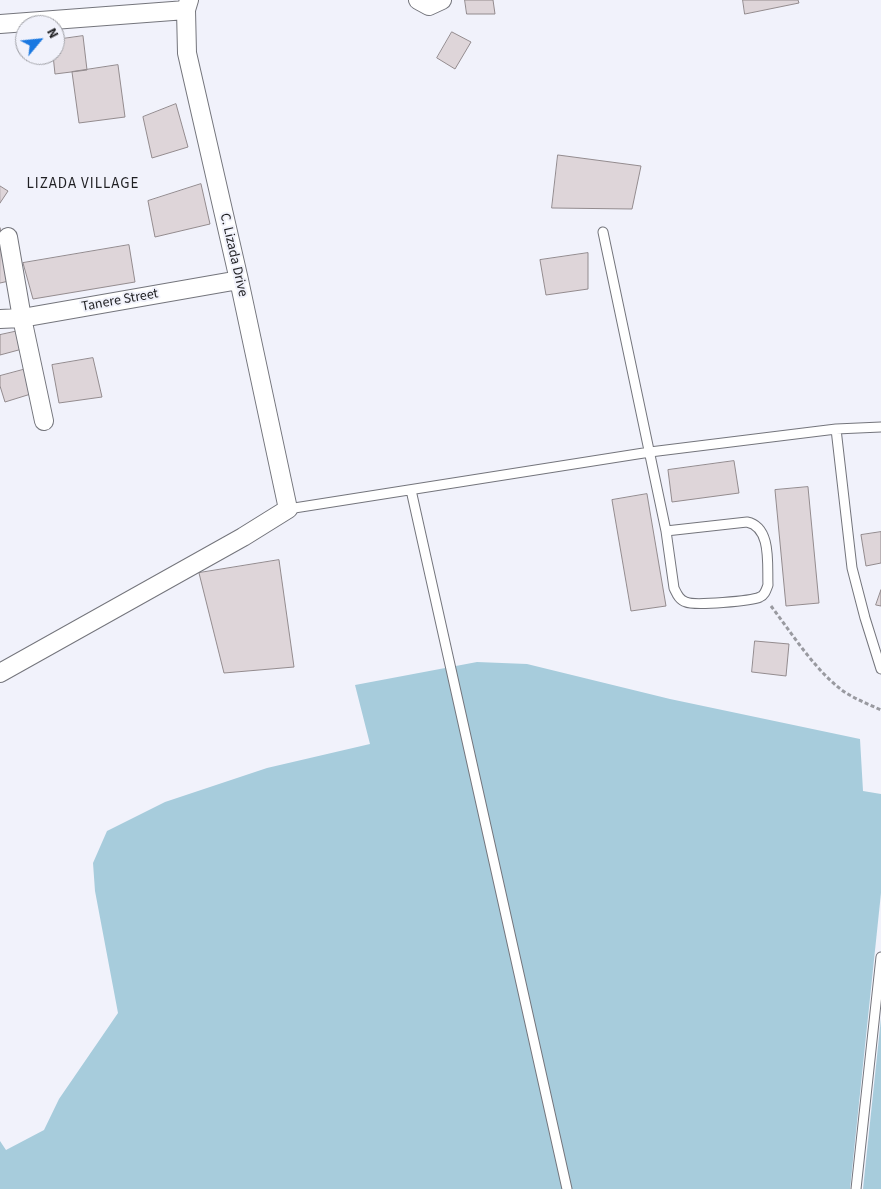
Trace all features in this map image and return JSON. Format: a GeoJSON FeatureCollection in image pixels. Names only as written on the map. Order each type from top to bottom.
{"type":"FeatureCollection","features":[{"type":"Feature","properties":{"kind":"street"},"geometry":{"type":"LineString","coordinates":[[418,0],[429,6],[442,0]]}},
{"type":"Feature","properties":{"kind":"street"},"geometry":{"type":"LineString","coordinates":[[0,24],[188,5]]}},
{"type":"Feature","properties":{"kind":"street","name":"C. Lizada Drive"},"geometry":{"type":"LineString","coordinates":[[188,5],[187,52],[239,280],[288,509]]}},
{"type":"Feature","properties":{"kind":"street"},"geometry":{"type":"LineString","coordinates":[[8,237],[22,318],[44,421]]}},
{"type":"Feature","properties":{"kind":"street","name":"Tanere Street"},"geometry":{"type":"LineString","coordinates":[[0,319],[22,318],[239,280]]}},
{"type":"Feature","properties":{"kind":"street"},"geometry":{"type":"LineString","coordinates":[[0,673],[243,538],[288,509]]}},
{"type":"Feature","properties":{"kind":"lane"},"geometry":{"type":"LineString","coordinates":[[603,232],[666,531],[674,588],[681,600],[694,604],[752,599],[763,596],[768,585],[765,539],[758,527],[753,523],[747,522],[666,531]]}},
{"type":"Feature","properties":{"kind":"lane"},"geometry":{"type":"LineString","coordinates":[[288,509],[650,452],[836,429],[881,427]]}},
{"type":"Feature","properties":{"kind":"lane"},"geometry":{"type":"LineString","coordinates":[[836,429],[852,568],[881,669]]}},
{"type":"Feature","properties":{"kind":"lane"},"geometry":{"type":"LineString","coordinates":[[412,490],[566,1189]]}},
{"type":"Feature","properties":{"kind":"lane"},"geometry":{"type":"LineString","coordinates":[[856,1189],[881,957]]}},
{"type":"Feature","properties":{"kind":"path"},"geometry":{"type":"LineString","coordinates":[[763,596],[826,676],[860,701],[881,710]]}},
{"type":"Feature","properties":{"kind":"water"},"geometry":{"type":"Polygon","coordinates":[[[477,662],[527,664],[670,699],[860,739],[863,791],[881,794],[881,1189],[0,1189],[0,1141],[6,1150],[44,1130],[59,1099],[118,1013],[95,891],[93,863],[107,831],[165,802],[267,768],[370,744],[355,685],[477,662]]]}},
{"type":"Feature","properties":{"kind":"pier"},"geometry":{"type":"Polygon","coordinates":[[[881,893],[881,1018],[863,1189],[850,1189],[881,893]]]}},
{"type":"Feature","properties":{"kind":"building"},"geometry":{"type":"Polygon","coordinates":[[[465,0],[493,0],[495,14],[467,14],[465,0]]]}},
{"type":"Feature","properties":{"kind":"building"},"geometry":{"type":"Polygon","coordinates":[[[743,0],[798,0],[799,3],[745,14],[743,0]]]}},
{"type":"Feature","properties":{"kind":"building"},"geometry":{"type":"Polygon","coordinates":[[[452,32],[471,42],[455,69],[437,58],[452,32]]]}},
{"type":"Feature","properties":{"kind":"building"},"geometry":{"type":"Polygon","coordinates":[[[83,36],[87,70],[55,74],[54,65],[65,65],[65,39],[83,36]]]}},
{"type":"Feature","properties":{"kind":"building"},"geometry":{"type":"Polygon","coordinates":[[[118,65],[125,117],[79,123],[72,72],[118,65]]]}},
{"type":"Feature","properties":{"kind":"building"},"geometry":{"type":"Polygon","coordinates":[[[176,104],[188,147],[152,158],[143,117],[176,104]]]}},
{"type":"Feature","properties":{"kind":"building"},"geometry":{"type":"Polygon","coordinates":[[[558,155],[641,166],[632,209],[552,208],[558,155]]]}},
{"type":"Feature","properties":{"kind":"building"},"geometry":{"type":"Polygon","coordinates":[[[201,184],[210,224],[155,237],[148,201],[201,184]]]}},
{"type":"Feature","properties":{"kind":"building"},"geometry":{"type":"Polygon","coordinates":[[[0,186],[8,191],[0,203],[0,186]]]}},
{"type":"Feature","properties":{"kind":"building"},"geometry":{"type":"Polygon","coordinates":[[[0,228],[9,281],[0,283],[0,228]]]}},
{"type":"Feature","properties":{"kind":"building"},"geometry":{"type":"Polygon","coordinates":[[[129,245],[135,282],[33,299],[23,263],[129,245]]]}},
{"type":"Feature","properties":{"kind":"building"},"geometry":{"type":"Polygon","coordinates":[[[588,253],[588,289],[546,295],[540,260],[588,253]]]}},
{"type":"Feature","properties":{"kind":"building"},"geometry":{"type":"Polygon","coordinates":[[[23,330],[26,348],[0,355],[0,335],[23,330]]]}},
{"type":"Feature","properties":{"kind":"building"},"geometry":{"type":"Polygon","coordinates":[[[93,358],[102,397],[59,403],[52,365],[93,358]]]}},
{"type":"Feature","properties":{"kind":"building"},"geometry":{"type":"Polygon","coordinates":[[[30,368],[34,393],[5,402],[0,386],[0,376],[30,368]]]}},
{"type":"Feature","properties":{"kind":"building"},"geometry":{"type":"Polygon","coordinates":[[[734,461],[739,493],[672,502],[668,470],[734,461]]]}},
{"type":"Feature","properties":{"kind":"building"},"geometry":{"type":"Polygon","coordinates":[[[808,487],[819,603],[786,606],[775,490],[808,487]]]}},
{"type":"Feature","properties":{"kind":"building"},"geometry":{"type":"Polygon","coordinates":[[[647,494],[666,606],[631,611],[612,500],[647,494]]]}},
{"type":"Feature","properties":{"kind":"building"},"geometry":{"type":"Polygon","coordinates":[[[881,532],[881,563],[866,566],[861,535],[881,532]]]}},
{"type":"Feature","properties":{"kind":"building"},"geometry":{"type":"Polygon","coordinates":[[[279,560],[294,667],[224,673],[199,573],[279,560]]]}},
{"type":"Feature","properties":{"kind":"building"},"geometry":{"type":"Polygon","coordinates":[[[881,590],[881,606],[876,605],[881,590]]]}},
{"type":"Feature","properties":{"kind":"building"},"geometry":{"type":"Polygon","coordinates":[[[755,641],[789,644],[786,676],[752,672],[755,641]]]}},
{"type":"Feature","properties":{"kind":"district","name":"LIZADA VILLAGE"},"geometry":{"type":"Point","coordinates":[83,185]}}]}
